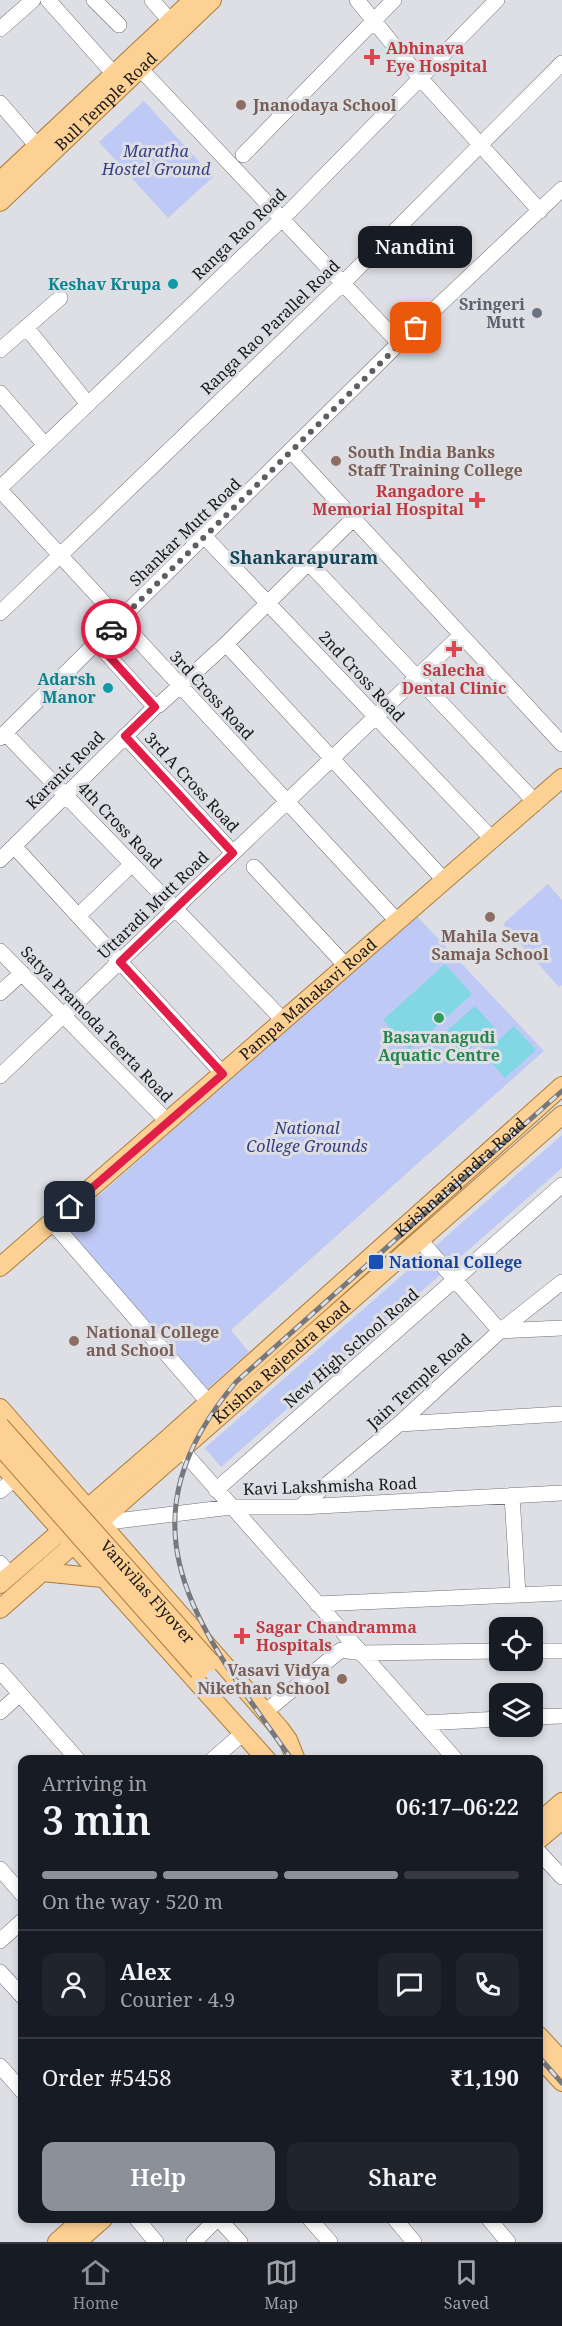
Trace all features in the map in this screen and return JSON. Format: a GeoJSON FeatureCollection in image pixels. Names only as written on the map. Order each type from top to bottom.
{"type":"FeatureCollection","features":[{"type":"Feature","properties":{"kind":"main road","name":"Bull Temple Road"},"geometry":{"type":"LineString","coordinates":[[0,202],[135,63],[170,21],[193,0]]}},
{"type":"Feature","properties":{"kind":"main road","name":"Bull Temple Road"},"geometry":{"type":"LineString","coordinates":[[0,180],[113,73],[135,63],[212,0]]}},
{"type":"Feature","properties":{"kind":"main road","name":"Pampa Mahakavi Road"},"geometry":{"type":"LineString","coordinates":[[0,1267],[562,778]]}},
{"type":"Feature","properties":{"kind":"main road","name":"Krishnarajendra Road"},"geometry":{"type":"LineString","coordinates":[[61,1531],[94,1516],[176,1443],[209,1403],[281,1335],[562,1086]]}},
{"type":"Feature","properties":{"kind":"main road","name":"Krishna Rajendra Road"},"geometry":{"type":"LineString","coordinates":[[176,1443],[420,1240],[562,1115]]}},
{"type":"Feature","properties":{"kind":"main road"},"geometry":{"type":"LineString","coordinates":[[0,1408],[265,1712],[288,1740],[294,1755]]}},
{"type":"Feature","properties":{"kind":"main road","name":"Vanivilas Flyover"},"geometry":{"type":"LineString","coordinates":[[0,1426],[205,1666],[273,1755]]}},
{"type":"Feature","properties":{"kind":"main road","name":"Vanivilas Flyover"},"geometry":{"type":"LineString","coordinates":[[0,1446],[291,1755]]}},
{"type":"Feature","properties":{"kind":"main road"},"geometry":{"type":"LineString","coordinates":[[0,1462],[262,1755]]}},
{"type":"Feature","properties":{"kind":"main road"},"geometry":{"type":"LineString","coordinates":[[0,1609],[73,1546],[94,1516]]}},
{"type":"Feature","properties":{"kind":"main road"},"geometry":{"type":"LineString","coordinates":[[3,1574],[61,1531]]}},
{"type":"Feature","properties":{"kind":"main road"},"geometry":{"type":"LineString","coordinates":[[42,1572],[103,1578]]}},
{"type":"Feature","properties":{"kind":"main road"},"geometry":{"type":"LineString","coordinates":[[543,1819],[562,1802]]}},
{"type":"Feature","properties":{"kind":"main road"},"geometry":{"type":"LineString","coordinates":[[543,1836],[562,1820]]}},
{"type":"Feature","properties":{"kind":"main road"},"geometry":{"type":"LineString","coordinates":[[543,2040],[562,2061]]}},
{"type":"Feature","properties":{"kind":"main road"},"geometry":{"type":"LineString","coordinates":[[543,2061],[562,2082]]}},
{"type":"Feature","properties":{"kind":"main road"},"geometry":{"type":"LineString","coordinates":[[57,2242],[78,2223]]}},
{"type":"Feature","properties":{"kind":"main road"},"geometry":{"type":"LineString","coordinates":[[77,2242],[98,2223]]}},
{"type":"Feature","properties":{"kind":"street"},"geometry":{"type":"LineString","coordinates":[[0,29],[33,0]]}},
{"type":"Feature","properties":{"kind":"street"},"geometry":{"type":"LineString","coordinates":[[48,0],[113,73]]}},
{"type":"Feature","properties":{"kind":"street"},"geometry":{"type":"LineString","coordinates":[[94,0],[119,25]]}},
{"type":"Feature","properties":{"kind":"street"},"geometry":{"type":"LineString","coordinates":[[152,0],[170,21]]}},
{"type":"Feature","properties":{"kind":"street"},"geometry":{"type":"LineString","coordinates":[[357,0],[421,79],[540,211]]}},
{"type":"Feature","properties":{"kind":"street"},"geometry":{"type":"LineString","coordinates":[[243,155],[394,0]]}},
{"type":"Feature","properties":{"kind":"street","name":"Ranga Rao Road"},"geometry":{"type":"LineString","coordinates":[[0,489],[282,219],[497,0]]}},
{"type":"Feature","properties":{"kind":"street"},"geometry":{"type":"LineString","coordinates":[[135,63],[399,343]]}},
{"type":"Feature","properties":{"kind":"street","name":"Ranga Rao Parallel Road"},"geometry":{"type":"LineString","coordinates":[[0,613],[343,283],[562,63]]}},
{"type":"Feature","properties":{"kind":"street"},"geometry":{"type":"LineString","coordinates":[[0,103],[37,146]]}},
{"type":"Feature","properties":{"kind":"street","name":"Shankar Mutt Road"},"geometry":{"type":"LineString","coordinates":[[3,735],[292,452],[399,343],[562,189]]}},
{"type":"Feature","properties":{"kind":"street"},"geometry":{"type":"LineString","coordinates":[[0,350],[60,298]]}},
{"type":"Feature","properties":{"kind":"street"},"geometry":{"type":"LineString","coordinates":[[26,327],[88,404]]}},
{"type":"Feature","properties":{"kind":"street"},"geometry":{"type":"LineString","coordinates":[[0,393],[45,445]]}},
{"type":"Feature","properties":{"kind":"street"},"geometry":{"type":"LineString","coordinates":[[292,452],[562,744]]}},
{"type":"Feature","properties":{"kind":"street","name":"3rd Cross Road"},"geometry":{"type":"LineString","coordinates":[[0,489],[398,922]]}},
{"type":"Feature","properties":{"kind":"street","name":"Karanic Road"},"geometry":{"type":"LineString","coordinates":[[0,860],[125,736],[226,644],[307,561],[352,519]]}},
{"type":"Feature","properties":{"kind":"street","name":"2nd Cross Road"},"geometry":{"type":"LineString","coordinates":[[205,537],[493,840]]}},
{"type":"Feature","properties":{"kind":"street"},"geometry":{"type":"LineString","coordinates":[[307,561],[536,802]]}},
{"type":"Feature","properties":{"kind":"street","name":"Uttaradi Mutt Road"},"geometry":{"type":"LineString","coordinates":[[0,1076],[461,635]]}},
{"type":"Feature","properties":{"kind":"street"},"geometry":{"type":"LineString","coordinates":[[97,643],[157,706]]}},
{"type":"Feature","properties":{"kind":"street"},"geometry":{"type":"LineString","coordinates":[[226,644],[445,881]]}},
{"type":"Feature","properties":{"kind":"street","name":"4th Cross Road"},"geometry":{"type":"LineString","coordinates":[[3,735],[66,795],[285,1020]]}},
{"type":"Feature","properties":{"kind":"street","name":"3rd A Cross Road"},"geometry":{"type":"LineString","coordinates":[[125,736],[233,853]]}},
{"type":"Feature","properties":{"kind":"street"},"geometry":{"type":"LineString","coordinates":[[14,846],[223,1074]]}},
{"type":"Feature","properties":{"kind":"street"},"geometry":{"type":"LineString","coordinates":[[78,916],[132,864]]}},
{"type":"Feature","properties":{"kind":"street"},"geometry":{"type":"LineString","coordinates":[[254,867],[346,967]]}},
{"type":"Feature","properties":{"kind":"street","name":"Satya Pramoda Teerta Road"},"geometry":{"type":"LineString","coordinates":[[0,951],[168,1122]]}},
{"type":"Feature","properties":{"kind":"street"},"geometry":{"type":"LineString","coordinates":[[0,993],[22,973]]}},
{"type":"Feature","properties":{"kind":"street","name":"New High School Road"},"geometry":{"type":"LineString","coordinates":[[216,1490],[562,1185]]}},
{"type":"Feature","properties":{"kind":"street"},"geometry":{"type":"LineString","coordinates":[[52,1222],[209,1403]]}},
{"type":"Feature","properties":{"kind":"street"},"geometry":{"type":"LineString","coordinates":[[420,1240],[500,1332],[562,1328]]}},
{"type":"Feature","properties":{"kind":"street","name":"Jain Temple Road"},"geometry":{"type":"LineString","coordinates":[[300,1507],[399,1424],[500,1332],[562,1282]]}},
{"type":"Feature","properties":{"kind":"street"},"geometry":{"type":"LineString","coordinates":[[399,1424],[562,1414]]}},
{"type":"Feature","properties":{"kind":"street"},"geometry":{"type":"LineString","coordinates":[[176,1443],[452,1755]]}},
{"type":"Feature","properties":{"kind":"street"},"geometry":{"type":"LineString","coordinates":[[0,1491],[14,1479]]}},
{"type":"Feature","properties":{"kind":"street","name":"Kavi Lakshmisha Road"},"geometry":{"type":"LineString","coordinates":[[94,1516],[231,1507],[300,1507],[562,1493]]}},
{"type":"Feature","properties":{"kind":"street"},"geometry":{"type":"LineString","coordinates":[[512,1496],[518,1595]]}},
{"type":"Feature","properties":{"kind":"street"},"geometry":{"type":"LineString","coordinates":[[317,1604],[562,1593]]}},
{"type":"Feature","properties":{"kind":"street"},"geometry":{"type":"LineString","coordinates":[[265,1712],[340,1650],[363,1653],[489,1651]]}},
{"type":"Feature","properties":{"kind":"street"},"geometry":{"type":"LineString","coordinates":[[543,1651],[562,1651]]}},
{"type":"Feature","properties":{"kind":"street"},"geometry":{"type":"LineString","coordinates":[[0,1671],[74,1755]]}},
{"type":"Feature","properties":{"kind":"street"},"geometry":{"type":"LineString","coordinates":[[0,1712],[20,1694]]}},
{"type":"Feature","properties":{"kind":"street"},"geometry":{"type":"LineString","coordinates":[[543,1717],[562,1716]]}},
{"type":"Feature","properties":{"kind":"street"},"geometry":{"type":"LineString","coordinates":[[423,1723],[489,1720]]}},
{"type":"Feature","properties":{"kind":"street"},"geometry":{"type":"LineString","coordinates":[[218,1755],[242,1734]]}},
{"type":"Feature","properties":{"kind":"street"},"geometry":{"type":"LineString","coordinates":[[543,1856],[562,1877]]}},
{"type":"Feature","properties":{"kind":"street"},"geometry":{"type":"LineString","coordinates":[[0,1869],[18,1889]]}},
{"type":"Feature","properties":{"kind":"street"},"geometry":{"type":"LineString","coordinates":[[0,1941],[18,1925]]}},
{"type":"Feature","properties":{"kind":"street"},"geometry":{"type":"LineString","coordinates":[[0,1972],[18,1992]]}},
{"type":"Feature","properties":{"kind":"street"},"geometry":{"type":"LineString","coordinates":[[0,2066],[18,2086]]}},
{"type":"Feature","properties":{"kind":"street"},"geometry":{"type":"LineString","coordinates":[[140,2223],[156,2242]]}},
{"type":"Feature","properties":{"kind":"street"},"geometry":{"type":"LineString","coordinates":[[194,2242],[213,2223]]}},
{"type":"Feature","properties":{"kind":"street"},"geometry":{"type":"LineString","coordinates":[[223,2223],[240,2242]]}},
{"type":"Feature","properties":{"kind":"street"},"geometry":{"type":"LineString","coordinates":[[313,2223],[330,2242]]}},
{"type":"Feature","properties":{"kind":"street"},"geometry":{"type":"LineString","coordinates":[[398,2223],[414,2242]]}},
{"type":"Feature","properties":{"kind":"street"},"geometry":{"type":"LineString","coordinates":[[492,2223],[508,2242]]}},
{"type":"Feature","properties":{"kind":"green space","name":"Maratha Hostel Ground"},"geometry":{"type":"Polygon","coordinates":[[[144,101],[213,177],[168,218],[99,142],[144,101]]]}},
{"type":"Feature","properties":{"kind":"green space"},"geometry":{"type":"Polygon","coordinates":[[[548,884],[562,900],[562,985],[559,987],[503,924],[548,884]]]}},
{"type":"Feature","properties":{"kind":"green space","name":"National College Grounds"},"geometry":{"type":"Polygon","coordinates":[[[415,914],[544,1051],[231,1330],[249,1352],[198,1397],[55,1235],[415,914]]]}},
{"type":"Feature","properties":{"kind":"green space"},"geometry":{"type":"Polygon","coordinates":[[[562,1135],[562,1168],[221,1467],[205,1448],[562,1135]]]}},
{"type":"Feature","properties":{"kind":"shaded area"},"geometry":{"type":"Polygon","coordinates":[[[445,964],[472,994],[410,1050],[383,1020],[445,964]]]}},
{"type":"Feature","properties":{"kind":"shaded area"},"geometry":{"type":"Polygon","coordinates":[[[475,1006],[494,1027],[463,1055],[444,1033],[475,1006]]]}},
{"type":"Feature","properties":{"kind":"shaded area"},"geometry":{"type":"Polygon","coordinates":[[[514,1026],[536,1050],[505,1078],[484,1054],[514,1026]]]}},
{"type":"Feature","properties":{"kind":"railway"},"geometry":{"type":"LineString","coordinates":[[288,1755],[227,1666],[201,1622],[183,1577],[175,1532],[180,1485],[199,1435],[236,1382],[562,1091]]}},
{"type":"Feature","properties":{"kind":"railway"},"geometry":{"type":"LineString","coordinates":[[543,2062],[562,2083]]}},
{"type":"Feature","properties":{"kind":"way so far"},"geometry":{"type":"LineString","coordinates":[[111,629],[416,328]]}},
{"type":"Feature","properties":{"kind":"place","name":"Abhinava Eye Hospital"},"geometry":{"type":"Point","coordinates":[372,57]}},
{"type":"Feature","properties":{"kind":"place","name":"Jnanodaya School"},"geometry":{"type":"Point","coordinates":[241,105]}},
{"type":"Feature","properties":{"kind":"place","name":"Keshav Krupa"},"geometry":{"type":"Point","coordinates":[173,284]}},
{"type":"Feature","properties":{"kind":"place","name":"Sringeri Mutt"},"geometry":{"type":"Point","coordinates":[537,313]}},
{"type":"Feature","properties":{"kind":"place","name":"Nandini"},"geometry":{"type":"Point","coordinates":[416,328]}},
{"type":"Feature","properties":{"kind":"place","name":"South India Banks Staff Training College"},"geometry":{"type":"Point","coordinates":[336,461]}},
{"type":"Feature","properties":{"kind":"place","name":"Rangadore Memorial Hospital"},"geometry":{"type":"Point","coordinates":[477,500]}},
{"type":"Feature","properties":{"kind":"place","name":"Salecha Dental Clinic"},"geometry":{"type":"Point","coordinates":[454,649]}},
{"type":"Feature","properties":{"kind":"place","name":"Adarsh Manor"},"geometry":{"type":"Point","coordinates":[108,688]}},
{"type":"Feature","properties":{"kind":"place","name":"Mahila Seva Samaja School"},"geometry":{"type":"Point","coordinates":[490,917]}},
{"type":"Feature","properties":{"kind":"place","name":"Basavanagudi Aquatic Centre"},"geometry":{"type":"Point","coordinates":[439,1018]}},
{"type":"Feature","properties":{"kind":"place","name":"National College"},"geometry":{"type":"Point","coordinates":[376,1262]}},
{"type":"Feature","properties":{"kind":"place","name":"National College and School"},"geometry":{"type":"Point","coordinates":[74,1341]}},
{"type":"Feature","properties":{"kind":"place","name":"Sagar Chandramma Hospitals"},"geometry":{"type":"Point","coordinates":[242,1636]}},
{"type":"Feature","properties":{"kind":"place","name":"Vasavi Vidya Nikethan School"},"geometry":{"type":"Point","coordinates":[342,1679]}},
{"type":"Feature","properties":{"kind":"district","name":"Shankarapuram"},"geometry":{"type":"Point","coordinates":[304,558]}},
{"type":"Feature","properties":{"kind":"route"},"geometry":{"type":"LineString","coordinates":[[70,1207],[223,1074],[120,962],[233,853],[125,736],[155,707],[97,643],[111,629]]}}]}
